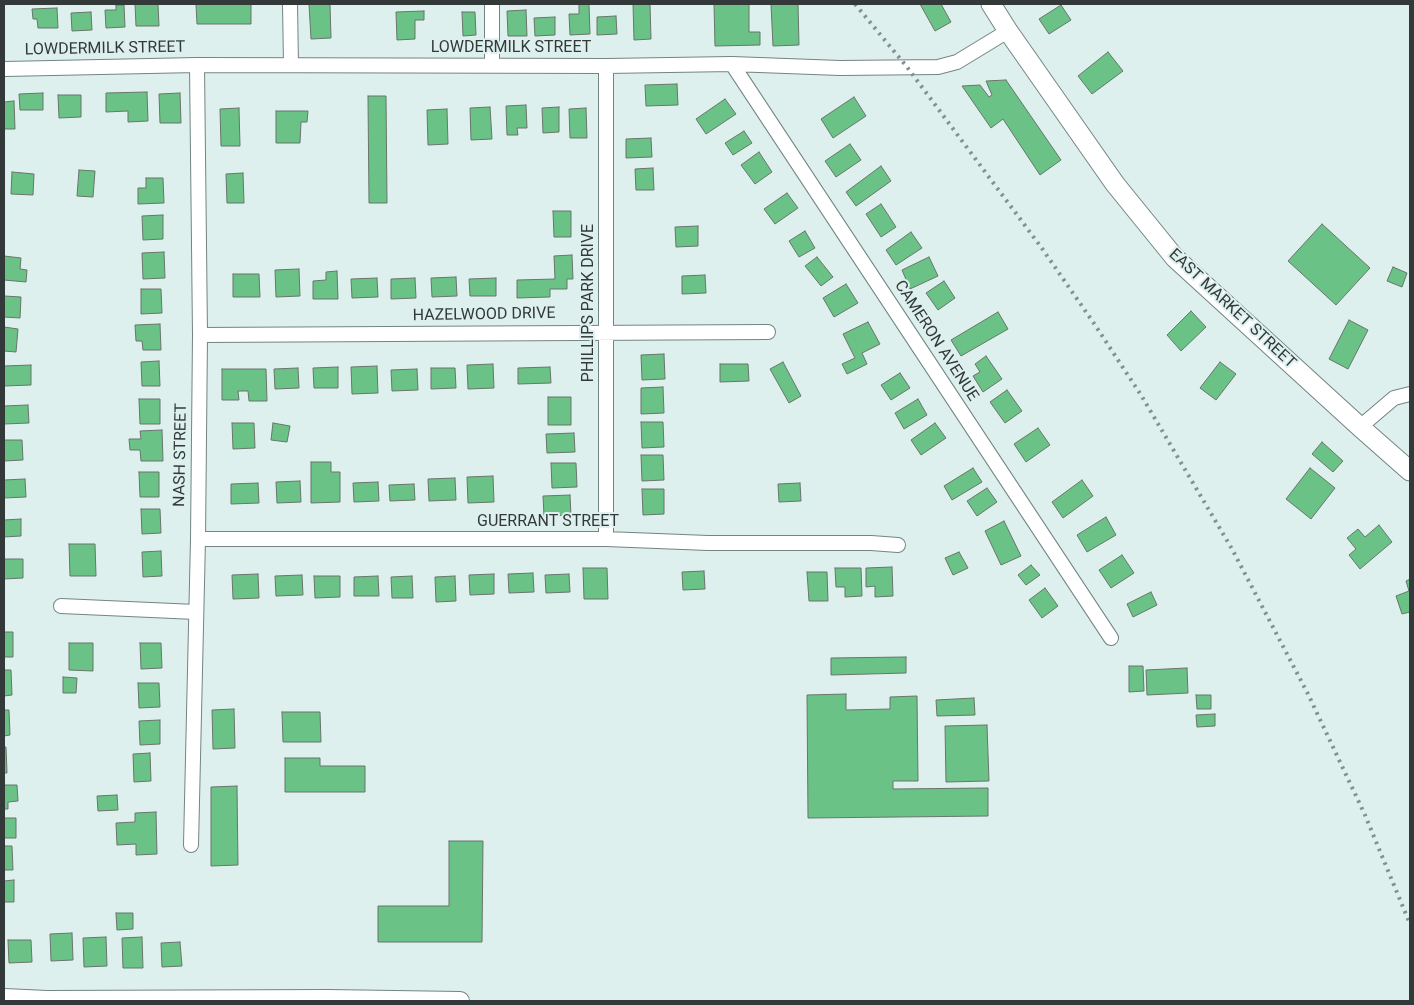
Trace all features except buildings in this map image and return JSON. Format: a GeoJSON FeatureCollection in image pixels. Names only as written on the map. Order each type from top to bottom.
{"type":"FeatureCollection","features":[{"type":"Feature","properties":{"kind":"main road","name":"EAST MARKET STREET"},"geometry":{"type":"LineString","coordinates":[[991,4],[1115,184],[1175,258],[1410,471]]}},
{"type":"Feature","properties":{"kind":"street"},"geometry":{"type":"LineString","coordinates":[[290,4],[291,65]]}},
{"type":"Feature","properties":{"kind":"street"},"geometry":{"type":"LineString","coordinates":[[492,4],[492,65]]}},
{"type":"Feature","properties":{"kind":"street","name":"LOWDERMILK STREET"},"geometry":{"type":"LineString","coordinates":[[4,69],[197,65],[606,66],[732,64],[840,68],[938,67],[957,62],[1008,31]]}},
{"type":"Feature","properties":{"kind":"street","name":"CAMERON AVENUE"},"geometry":{"type":"LineString","coordinates":[[732,64],[1111,638]]}},
{"type":"Feature","properties":{"kind":"street","name":"NASH STREET"},"geometry":{"type":"LineString","coordinates":[[190,845],[198,540],[200,335],[197,65]]}},
{"type":"Feature","properties":{"kind":"street","name":"PHILLIPS PARK DRIVE"},"geometry":{"type":"LineString","coordinates":[[606,66],[606,539]]}},
{"type":"Feature","properties":{"kind":"street","name":"HAZELWOOD DRIVE"},"geometry":{"type":"LineString","coordinates":[[200,335],[768,332]]}},
{"type":"Feature","properties":{"kind":"street"},"geometry":{"type":"LineString","coordinates":[[1360,427],[1394,398],[1410,394]]}},
{"type":"Feature","properties":{"kind":"street","name":"GUERRANT STREET"},"geometry":{"type":"LineString","coordinates":[[198,540],[606,539],[708,543],[871,543],[898,545]]}},
{"type":"Feature","properties":{"kind":"street"},"geometry":{"type":"LineString","coordinates":[[61,606],[196,612]]}},
{"type":"Feature","properties":{"kind":"street"},"geometry":{"type":"LineString","coordinates":[[4,998],[47,1001],[328,999],[460,1001]]}},
{"type":"Feature","properties":{"kind":"railway"},"geometry":{"type":"LineString","coordinates":[[855,4],[907,67],[1041,247],[1141,395],[1232,549],[1308,694],[1365,815],[1410,924]]}}]}
